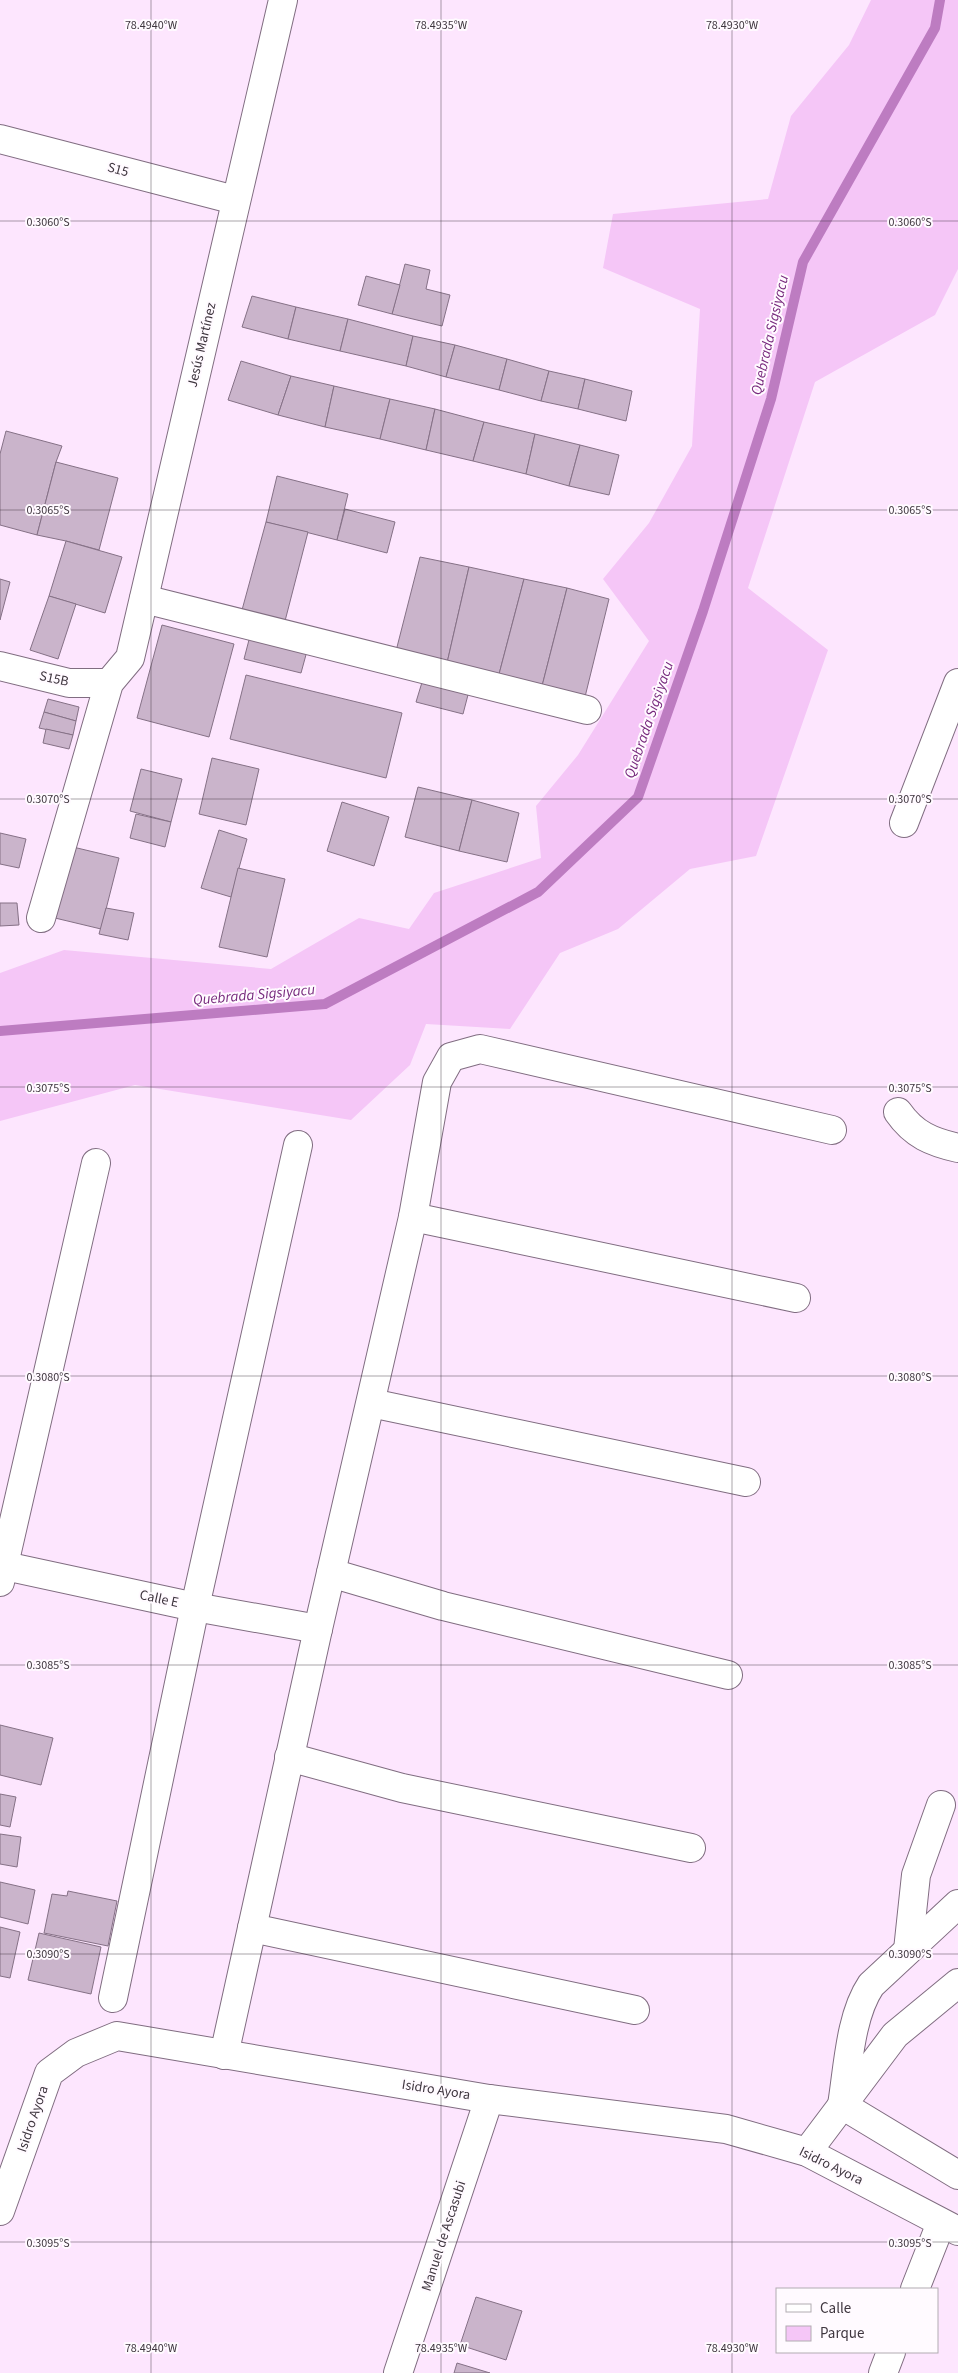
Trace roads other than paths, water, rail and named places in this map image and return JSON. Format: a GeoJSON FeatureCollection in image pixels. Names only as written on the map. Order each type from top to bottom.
{"type":"FeatureCollection","features":[{"type":"Feature","properties":{"kind":"street","name":"Jesús Martínez"},"geometry":{"type":"LineString","coordinates":[[109,683],[130,658],[283,0]]}},
{"type":"Feature","properties":{"kind":"street","name":"S15"},"geometry":{"type":"LineString","coordinates":[[0,139],[235,200]]}},
{"type":"Feature","properties":{"kind":"street"},"geometry":{"type":"LineString","coordinates":[[144,599],[586,710]]}},
{"type":"Feature","properties":{"kind":"street","name":"S15B"},"geometry":{"type":"LineString","coordinates":[[0,666],[68,683],[109,683]]}},
{"type":"Feature","properties":{"kind":"street"},"geometry":{"type":"LineString","coordinates":[[41,918],[109,683]]}},
{"type":"Feature","properties":{"kind":"street"},"geometry":{"type":"LineString","coordinates":[[904,823],[958,683]]}},
{"type":"Feature","properties":{"kind":"street"},"geometry":{"type":"LineString","coordinates":[[224,2055],[318,1628],[372,1403],[413,1217],[436,1082],[451,1057],[480,1049],[832,1130]]}},
{"type":"Feature","properties":{"kind":"street"},"geometry":{"type":"LineString","coordinates":[[898,1112],[915,1132],[927,1139],[958,1148]]}},
{"type":"Feature","properties":{"kind":"street"},"geometry":{"type":"LineString","coordinates":[[113,1998],[195,1607],[298,1145]]}},
{"type":"Feature","properties":{"kind":"street"},"geometry":{"type":"LineString","coordinates":[[1,1571],[96,1163]]}},
{"type":"Feature","properties":{"kind":"street"},"geometry":{"type":"LineString","coordinates":[[413,1217],[796,1298]]}},
{"type":"Feature","properties":{"kind":"street"},"geometry":{"type":"LineString","coordinates":[[372,1403],[746,1482]]}},
{"type":"Feature","properties":{"kind":"street","name":"Calle E"},"geometry":{"type":"LineString","coordinates":[[1,1571],[318,1628]]}},
{"type":"Feature","properties":{"kind":"street"},"geometry":{"type":"LineString","coordinates":[[331,1573],[443,1606],[728,1675]]}},
{"type":"Feature","properties":{"kind":"street"},"geometry":{"type":"LineString","coordinates":[[290,1757],[402,1788],[691,1848]]}},
{"type":"Feature","properties":{"kind":"street"},"geometry":{"type":"LineString","coordinates":[[908,1950],[916,1875],[941,1805]]}},
{"type":"Feature","properties":{"kind":"street"},"geometry":{"type":"LineString","coordinates":[[842,2105],[857,2015],[862,1998],[871,1985],[958,1904]]}},
{"type":"Feature","properties":{"kind":"street"},"geometry":{"type":"LineString","coordinates":[[252,1928],[635,2010]]}},
{"type":"Feature","properties":{"kind":"street"},"geometry":{"type":"LineString","coordinates":[[808,2152],[895,2035],[958,1983]]}},
{"type":"Feature","properties":{"kind":"street","name":"Isidro Ayora"},"geometry":{"type":"LineString","coordinates":[[0,2211],[49,2073],[76,2053],[117,2036],[489,2099],[726,2129],[808,2152],[950,2227]]}},
{"type":"Feature","properties":{"kind":"street","name":"Manuel de Ascasubi"},"geometry":{"type":"LineString","coordinates":[[398,2373],[489,2099]]}},
{"type":"Feature","properties":{"kind":"street"},"geometry":{"type":"LineString","coordinates":[[842,2105],[956,2171]]}},
{"type":"Feature","properties":{"kind":"street"},"geometry":{"type":"LineString","coordinates":[[916,2288],[950,2227]]}},
{"type":"Feature","properties":{"kind":"street"},"geometry":{"type":"LineString","coordinates":[[882,2373],[891,2353]]}},
{"type":"Feature","properties":{"kind":"waterway","name":"Quebrada Sigsiyacu"},"geometry":{"type":"LineString","coordinates":[[0,1031],[325,1004],[538,892],[638,797],[703,611],[771,399],[803,262],[935,28],[940,0]]}}]}
